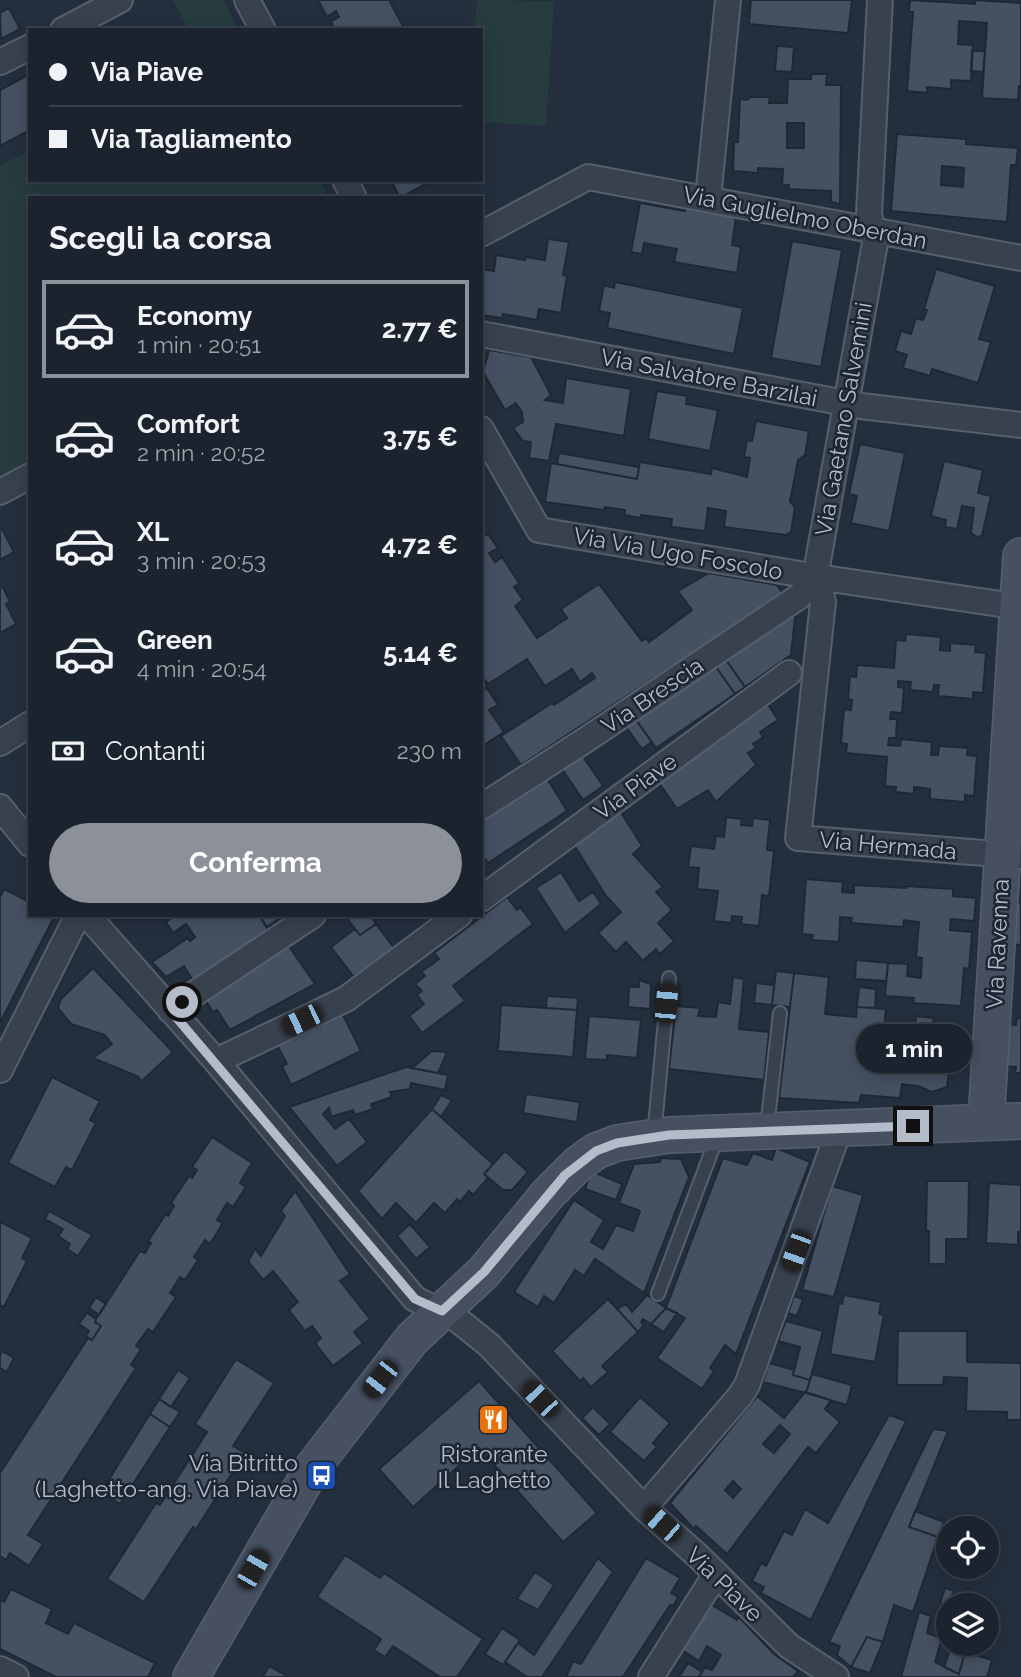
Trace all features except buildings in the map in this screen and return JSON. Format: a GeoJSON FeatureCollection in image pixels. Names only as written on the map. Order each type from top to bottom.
{"type":"FeatureCollection","features":[{"type":"Feature","properties":{"kind":"street"},"geometry":{"type":"LineString","coordinates":[[67,28],[120,0]]}},
{"type":"Feature","properties":{"kind":"street"},"geometry":{"type":"LineString","coordinates":[[247,0],[262,28]]}},
{"type":"Feature","properties":{"kind":"street"},"geometry":{"type":"LineString","coordinates":[[708,198],[728,0]]}},
{"type":"Feature","properties":{"kind":"street","name":"Via Gaetano Salvemini"},"geometry":{"type":"LineString","coordinates":[[798,838],[823,602],[817,577],[818,561],[875,243],[869,214],[880,0]]}},
{"type":"Feature","properties":{"kind":"street"},"geometry":{"type":"LineString","coordinates":[[0,62],[28,48]]}},
{"type":"Feature","properties":{"kind":"street","name":"Via Guglielmo Oberdan"},"geometry":{"type":"LineString","coordinates":[[483,233],[588,177],[1021,258]]}},
{"type":"Feature","properties":{"kind":"street","name":"Via Salvatore Barzilai"},"geometry":{"type":"LineString","coordinates":[[483,334],[847,404],[1021,425]]}},
{"type":"Feature","properties":{"kind":"street","name":"Via Via Ugo Foscolo"},"geometry":{"type":"LineString","coordinates":[[483,439],[539,530],[817,577],[1020,607]]}},
{"type":"Feature","properties":{"kind":"street"},"geometry":{"type":"LineString","coordinates":[[0,492],[28,477]]}},
{"type":"Feature","properties":{"kind":"street","name":"Via Ravenna"},"geometry":{"type":"LineString","coordinates":[[986,1122],[1011,855],[1021,556]]}},
{"type":"Feature","properties":{"kind":"street","name":"Via Brescia"},"geometry":{"type":"LineString","coordinates":[[483,806],[800,596],[817,577]]}},
{"type":"Feature","properties":{"kind":"street","name":"Via Piave"},"geometry":{"type":"LineString","coordinates":[[483,898],[789,673]]}},
{"type":"Feature","properties":{"kind":"street"},"geometry":{"type":"LineString","coordinates":[[0,743],[28,725]]}},
{"type":"Feature","properties":{"kind":"street"},"geometry":{"type":"LineString","coordinates":[[0,807],[28,842]]}},
{"type":"Feature","properties":{"kind":"street","name":"Via Hermada"},"geometry":{"type":"LineString","coordinates":[[798,838],[1011,855]]}},
{"type":"Feature","properties":{"kind":"street"},"geometry":{"type":"LineString","coordinates":[[0,1070],[77,917]]}},
{"type":"Feature","properties":{"kind":"street","name":"Via Piave"},"geometry":{"type":"LineString","coordinates":[[89,917],[216,1062],[415,1299],[465,1325],[489,1345],[644,1508],[789,1646],[836,1677]]}},
{"type":"Feature","properties":{"kind":"street"},"geometry":{"type":"LineString","coordinates":[[170,1010],[310,917]]}},
{"type":"Feature","properties":{"kind":"street"},"geometry":{"type":"LineString","coordinates":[[216,1062],[345,999],[456,917]]}},
{"type":"Feature","properties":{"kind":"street"},"geometry":{"type":"LineString","coordinates":[[191,1677],[313,1467],[408,1343],[484,1272],[556,1185],[596,1151],[617,1143],[654,1137],[1021,1121]]}},
{"type":"Feature","properties":{"kind":"street"},"geometry":{"type":"LineString","coordinates":[[644,1508],[747,1385],[839,1130]]}},
{"type":"Feature","properties":{"kind":"street"},"geometry":{"type":"LineString","coordinates":[[651,1677],[716,1574]]}},
{"type":"Feature","properties":{"kind":"street"},"geometry":{"type":"LineString","coordinates":[[0,1669],[16,1677]]}},
{"type":"Feature","properties":{"kind":"lane"},"geometry":{"type":"LineString","coordinates":[[654,1137],[668,978]]}},
{"type":"Feature","properties":{"kind":"lane"},"geometry":{"type":"LineString","coordinates":[[767,1132],[780,1013]]}},
{"type":"Feature","properties":{"kind":"lane"},"geometry":{"type":"LineString","coordinates":[[657,1294],[718,1133]]}},
{"type":"Feature","properties":{"kind":"green space"},"geometry":{"type":"Polygon","coordinates":[[[173,0],[223,0],[238,28],[188,28],[173,0]]]}},
{"type":"Feature","properties":{"kind":"green space"},"geometry":{"type":"Polygon","coordinates":[[[477,0],[554,1],[546,126],[483,122],[483,28],[475,28],[477,0]]]}},
{"type":"Feature","properties":{"kind":"green space"},"geometry":{"type":"Polygon","coordinates":[[[28,151],[28,182],[320,182],[326,192],[319,196],[28,196],[28,463],[0,478],[0,166],[28,151]]]}},
{"type":"Feature","properties":{"kind":"place","name":"Ristorante Il Laghetto"},"geometry":{"type":"Point","coordinates":[494,1419]}},
{"type":"Feature","properties":{"kind":"place","name":"Via Bitritto (Laghetto-ang. Via Piave)"},"geometry":{"type":"Point","coordinates":[321,1475]}},
{"type":"Feature","properties":{"kind":"route"},"geometry":{"type":"LineString","coordinates":[[182,1002],[170,1010],[415,1299],[442,1311],[484,1272],[565,1175],[596,1151],[617,1143],[669,1135],[913,1126]]}}]}
